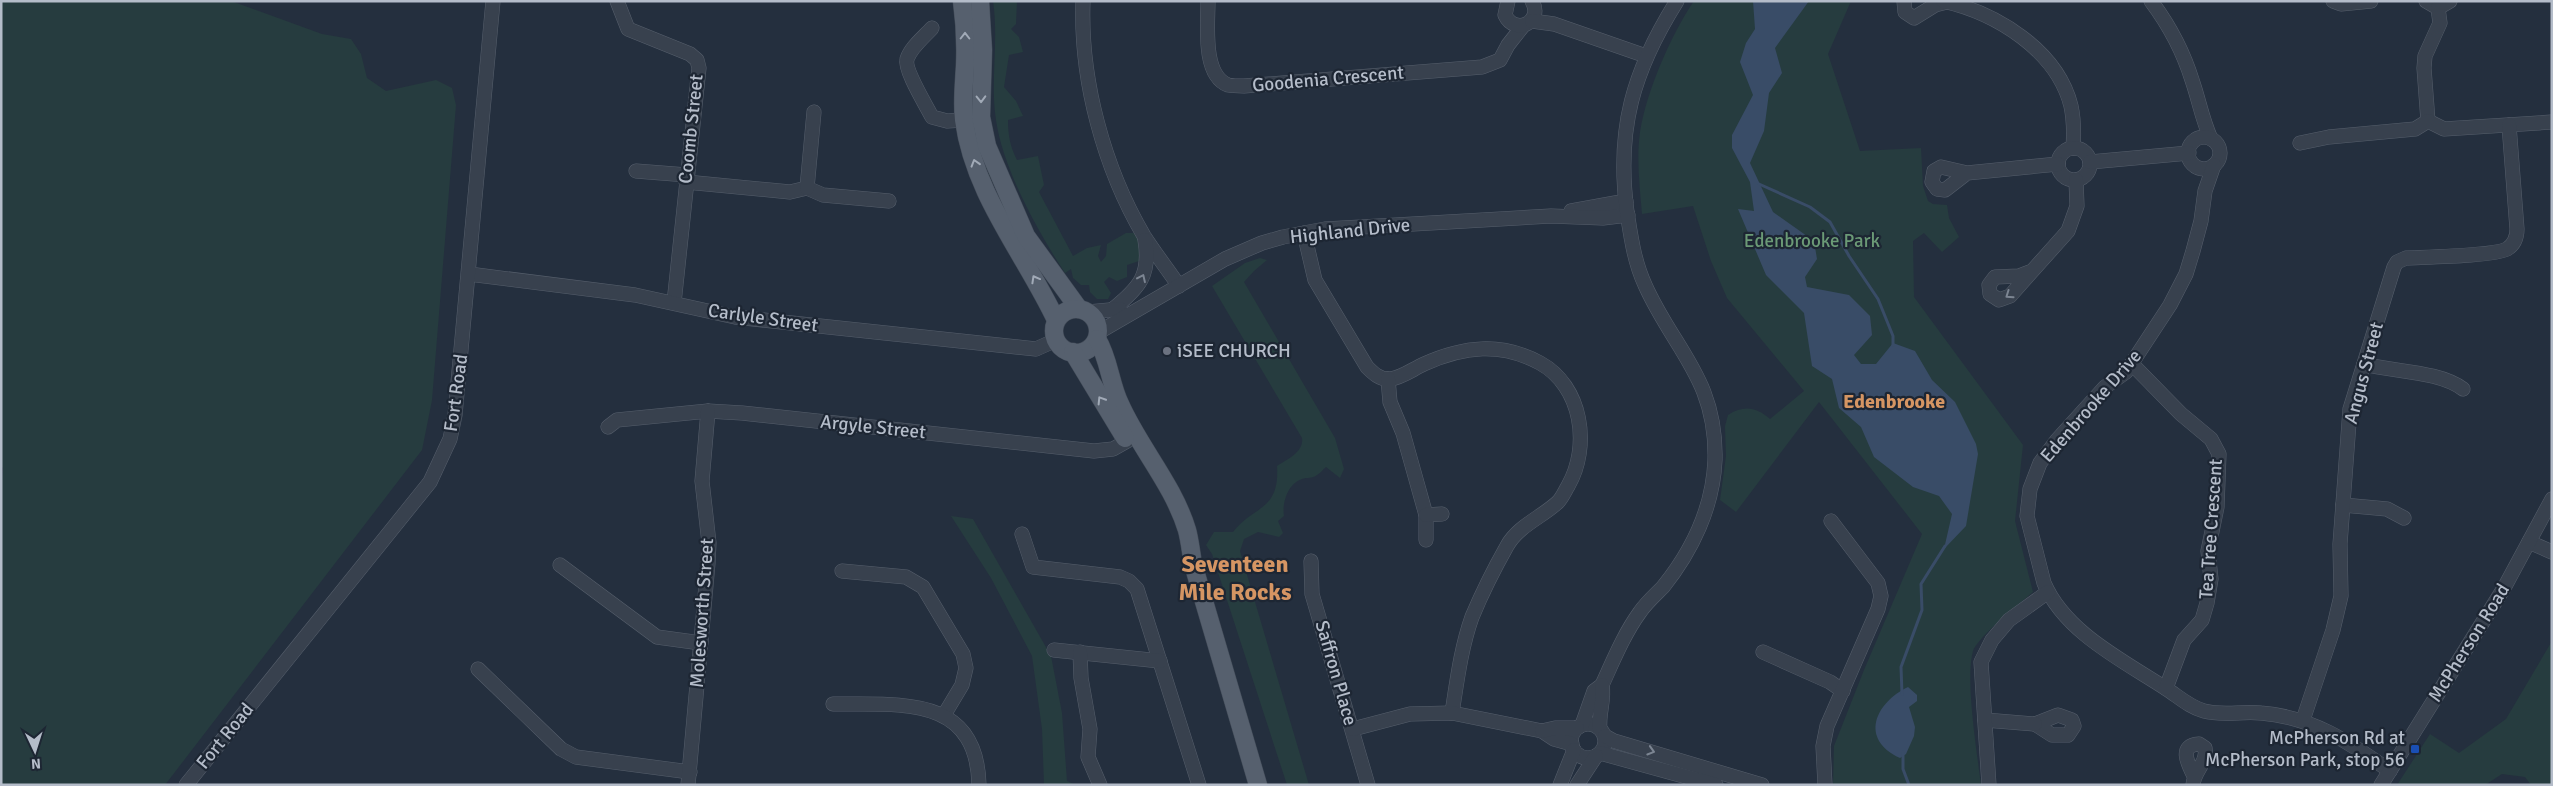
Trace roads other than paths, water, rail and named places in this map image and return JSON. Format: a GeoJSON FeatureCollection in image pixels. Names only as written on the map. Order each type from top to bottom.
{"type":"FeatureCollection","features":[{"type":"Feature","properties":{"kind":"main road"},"geometry":{"type":"LineString","coordinates":[[962,1],[966,28],[964,120],[976,168],[991,204],[1056,320]]}},
{"type":"Feature","properties":{"kind":"main road"},"geometry":{"type":"LineString","coordinates":[[980,1],[983,50],[980,104],[987,146],[1026,236],[1084,310],[1096,321],[1098,336],[1132,438],[1194,564],[1258,785]]}},
{"type":"Feature","properties":{"kind":"main road"},"geometry":{"type":"LineString","coordinates":[[1084,310],[1066,311],[1056,320],[1054,328],[1056,340],[1061,347],[1073,352],[1087,350],[1098,336]]}},
{"type":"Feature","properties":{"kind":"main road"},"geometry":{"type":"LineString","coordinates":[[1073,352],[1132,438]]}},
{"type":"Feature","properties":{"kind":"street","name":"Fort Road"},"geometry":{"type":"LineString","coordinates":[[186,785],[430,482],[450,439],[456,415],[493,1]]}},
{"type":"Feature","properties":{"kind":"street","name":"Coomb Street"},"geometry":{"type":"LineString","coordinates":[[617,1],[628,29],[690,54],[697,60],[699,68],[674,303]]}},
{"type":"Feature","properties":{"kind":"street"},"geometry":{"type":"LineString","coordinates":[[1083,1],[1087,69],[1102,137],[1125,200],[1145,236],[1179,286]]}},
{"type":"Feature","properties":{"kind":"street","name":"Goodenia Crescent"},"geometry":{"type":"LineString","coordinates":[[1208,1],[1209,58],[1216,75],[1228,85],[1244,86],[1482,67],[1500,60],[1526,16],[1504,10],[1508,1]]}},
{"type":"Feature","properties":{"kind":"street"},"geometry":{"type":"LineString","coordinates":[[1560,785],[1573,747],[1571,738],[1580,727],[1594,691],[1602,686],[1640,612],[1663,586],[1695,538],[1710,494],[1714,460],[1713,427],[1704,389],[1693,366],[1645,285],[1631,248],[1623,174],[1625,130],[1638,76],[1646,56],[1677,1]]}},
{"type":"Feature","properties":{"kind":"street"},"geometry":{"type":"LineString","coordinates":[[1904,1],[1904,12],[1912,18],[1919,16],[1935,4],[1945,2],[1964,6],[2011,29],[2032,46],[2063,84],[2071,106],[2074,131],[2073,148]]}},
{"type":"Feature","properties":{"kind":"street"},"geometry":{"type":"LineString","coordinates":[[2151,1],[2169,27],[2187,65],[2197,96],[2200,114],[2211,139],[2217,144],[2220,152],[2214,165],[2204,168],[2191,161],[2189,153],[2196,140],[2200,114]]}},
{"type":"Feature","properties":{"kind":"street"},"geometry":{"type":"LineString","coordinates":[[2333,1],[2341,4],[2370,1]]}},
{"type":"Feature","properties":{"kind":"street"},"geometry":{"type":"LineString","coordinates":[[2428,121],[2424,68],[2425,56],[2440,23],[2438,4]]}},
{"type":"Feature","properties":{"kind":"street"},"geometry":{"type":"LineString","coordinates":[[1526,16],[1646,56]]}},
{"type":"Feature","properties":{"kind":"street"},"geometry":{"type":"LineString","coordinates":[[932,28],[910,52],[906,61],[908,70],[932,117],[947,122],[964,120]]}},
{"type":"Feature","properties":{"kind":"street"},"geometry":{"type":"LineString","coordinates":[[807,188],[814,112]]}},
{"type":"Feature","properties":{"kind":"street"},"geometry":{"type":"LineString","coordinates":[[2428,121],[2444,129],[2552,122]]}},
{"type":"Feature","properties":{"kind":"street"},"geometry":{"type":"LineString","coordinates":[[2300,143],[2329,136],[2415,129],[2428,121]]}},
{"type":"Feature","properties":{"kind":"street","name":"Angus Street"},"geometry":{"type":"LineString","coordinates":[[2303,720],[2333,630],[2341,596],[2342,505],[2350,409],[2397,262],[2406,258],[2500,251],[2508,248],[2515,241],[2517,229],[2510,125]]}},
{"type":"Feature","properties":{"kind":"street"},"geometry":{"type":"LineString","coordinates":[[2196,140],[2211,139]]}},
{"type":"Feature","properties":{"kind":"street"},"geometry":{"type":"LineString","coordinates":[[2073,148],[2083,151],[2090,162],[2087,174],[2076,180],[2064,176],[2058,164],[2063,153],[2073,148]]}},
{"type":"Feature","properties":{"kind":"street"},"geometry":{"type":"LineString","coordinates":[[2090,162],[2189,153]]}},
{"type":"Feature","properties":{"kind":"street"},"geometry":{"type":"LineString","coordinates":[[1968,174],[2058,164]]}},
{"type":"Feature","properties":{"kind":"street","name":"Edenbrooke Drive"},"geometry":{"type":"LineString","coordinates":[[2214,165],[2204,191],[2199,233],[2186,274],[2165,313],[2126,372],[2104,387],[2057,440],[2040,463],[2030,489],[2027,516],[2048,592],[2078,630],[2098,646],[2166,688],[2178,698],[2204,711],[2260,712],[2303,720],[2325,729],[2390,771]]}},
{"type":"Feature","properties":{"kind":"street","name":"Edenbrooke Drive"},"geometry":{"type":"LineString","coordinates":[[2199,167],[2204,191]]}},
{"type":"Feature","properties":{"kind":"street"},"geometry":{"type":"LineString","coordinates":[[636,171],[790,192],[807,188],[823,195],[889,201]]}},
{"type":"Feature","properties":{"kind":"street"},"geometry":{"type":"LineString","coordinates":[[2032,271],[2068,231],[2077,206],[2076,180]]}},
{"type":"Feature","properties":{"kind":"street","name":"Highland Drive"},"geometry":{"type":"LineString","coordinates":[[1551,216],[1626,201]]}},
{"type":"Feature","properties":{"kind":"street","name":"Highland Drive"},"geometry":{"type":"LineString","coordinates":[[1098,336],[1136,309],[1225,259],[1262,242],[1325,229],[1551,216],[1603,218],[1628,215]]}},
{"type":"Feature","properties":{"kind":"street"},"geometry":{"type":"LineString","coordinates":[[1304,233],[1315,280],[1367,367],[1377,376],[1388,379],[1444,356],[1469,349],[1495,348],[1521,353],[1546,367],[1570,394],[1577,410],[1581,433],[1579,456],[1573,477],[1559,501],[1529,522],[1508,543],[1472,618],[1462,654],[1452,713]]}},
{"type":"Feature","properties":{"kind":"street"},"geometry":{"type":"LineString","coordinates":[[1113,309],[1140,283],[1147,268],[1148,254],[1145,236]]}},
{"type":"Feature","properties":{"kind":"street","name":"Carlyle Street"},"geometry":{"type":"LineString","coordinates":[[469,274],[635,296],[735,317],[1036,349],[1056,340]]}},
{"type":"Feature","properties":{"kind":"street","name":"Highland Drive"},"geometry":{"type":"LineString","coordinates":[[1084,310],[1136,309]]}},
{"type":"Feature","properties":{"kind":"street","name":"Tea Tree Crescent"},"geometry":{"type":"LineString","coordinates":[[2132,364],[2181,414],[2212,439],[2219,454],[2217,507],[2208,551],[2211,579],[2207,603],[2202,620],[2184,640],[2166,688]]}},
{"type":"Feature","properties":{"kind":"street"},"geometry":{"type":"LineString","coordinates":[[2364,364],[2454,382],[2463,389]]}},
{"type":"Feature","properties":{"kind":"street"},"geometry":{"type":"LineString","coordinates":[[1388,379],[1390,402],[1403,433],[1426,515],[1426,540]]}},
{"type":"Feature","properties":{"kind":"street","name":"Argyle Street"},"geometry":{"type":"LineString","coordinates":[[608,427],[617,420],[708,411],[1094,451],[1113,449],[1132,438]]}},
{"type":"Feature","properties":{"kind":"street","name":"Molesworth Street"},"geometry":{"type":"LineString","coordinates":[[689,778],[709,543],[702,481],[708,411]]}},
{"type":"Feature","properties":{"kind":"street","name":"McPherson Road"},"geometry":{"type":"LineString","coordinates":[[2381,785],[2504,588],[2552,498]]}},
{"type":"Feature","properties":{"kind":"street"},"geometry":{"type":"LineString","coordinates":[[2342,505],[2388,509],[2404,518]]}},
{"type":"Feature","properties":{"kind":"street"},"geometry":{"type":"LineString","coordinates":[[1426,515],[1442,514]]}},
{"type":"Feature","properties":{"kind":"street"},"geometry":{"type":"LineString","coordinates":[[1825,785],[1825,735],[1878,609],[1881,596],[1878,582],[1831,521]]}},
{"type":"Feature","properties":{"kind":"street"},"geometry":{"type":"LineString","coordinates":[[1022,534],[1033,567],[1120,577],[1129,580],[1137,589],[1199,785]]}},
{"type":"Feature","properties":{"kind":"street"},"geometry":{"type":"LineString","coordinates":[[2529,542],[2552,552]]}},
{"type":"Feature","properties":{"kind":"street","name":"Saffron Place"},"geometry":{"type":"LineString","coordinates":[[1311,561],[1312,594],[1368,785]]}},
{"type":"Feature","properties":{"kind":"street"},"geometry":{"type":"LineString","coordinates":[[560,565],[657,637],[701,643]]}},
{"type":"Feature","properties":{"kind":"street"},"geometry":{"type":"LineString","coordinates":[[842,571],[906,577],[923,587],[962,654],[966,668],[962,685],[944,715]]}},
{"type":"Feature","properties":{"kind":"street"},"geometry":{"type":"LineString","coordinates":[[1989,785],[1981,669],[1984,654],[2009,620],[2048,592]]}},
{"type":"Feature","properties":{"kind":"street"},"geometry":{"type":"LineString","coordinates":[[1054,650],[1160,661]]}},
{"type":"Feature","properties":{"kind":"street"},"geometry":{"type":"LineString","coordinates":[[1080,652],[1081,678],[1090,729],[1088,757],[1100,785]]}},
{"type":"Feature","properties":{"kind":"street"},"geometry":{"type":"LineString","coordinates":[[1763,652],[1830,682],[1842,691]]}},
{"type":"Feature","properties":{"kind":"street"},"geometry":{"type":"LineString","coordinates":[[478,669],[561,749],[576,757],[689,778]]}},
{"type":"Feature","properties":{"kind":"street"},"geometry":{"type":"LineString","coordinates":[[1577,785],[1605,745],[1598,717],[1604,695],[1602,686]]}},
{"type":"Feature","properties":{"kind":"street"},"geometry":{"type":"LineString","coordinates":[[833,704],[913,706],[944,715],[967,738],[975,755],[979,785]]}},
{"type":"Feature","properties":{"kind":"street"},"geometry":{"type":"LineString","coordinates":[[1353,729],[1410,714],[1452,713],[1542,731],[1554,739],[1573,747],[1586,758],[1598,755],[1716,785]]}},
{"type":"Feature","properties":{"kind":"street"},"geometry":{"type":"LineString","coordinates":[[1985,720],[2035,724]]}},
{"type":"Feature","properties":{"kind":"street"},"geometry":{"type":"LineString","coordinates":[[1542,731],[1592,725],[1614,741],[1762,785]]}},
{"type":"Feature","properties":{"kind":"water"},"geometry":{"type":"Polygon","coordinates":[[[1753,1],[1809,1],[1775,48],[1782,73],[1769,93],[1764,131],[1750,163],[1773,212],[1814,241],[1817,259],[1805,277],[1807,287],[1849,295],[1870,316],[1872,335],[1854,355],[1861,364],[1876,364],[1893,343],[1915,351],[1932,380],[1955,402],[1976,444],[1978,454],[1966,526],[1944,549],[1952,514],[1939,496],[1913,487],[1874,457],[1861,427],[1839,408],[1832,379],[1812,366],[1804,313],[1766,275],[1738,209],[1754,211],[1750,182],[1732,148],[1732,135],[1753,95],[1740,62],[1746,43],[1755,29],[1753,1]]]}},
{"type":"Feature","properties":{"kind":"water"},"geometry":{"type":"Polygon","coordinates":[[[1908,687],[1917,695],[1917,701],[1909,707],[1915,727],[1914,736],[1906,754],[1900,758],[1887,750],[1879,741],[1876,721],[1880,711],[1887,702],[1908,687]]]}},
{"type":"Feature","properties":{"kind":"waterway"},"geometry":{"type":"LineString","coordinates":[[1759,184],[1810,207],[1830,222],[1849,256],[1878,299],[1893,336],[1893,345]]}},
{"type":"Feature","properties":{"kind":"waterway"},"geometry":{"type":"LineString","coordinates":[[1902,694],[1901,667],[1922,610],[1921,584],[1945,546]]}},
{"type":"Feature","properties":{"kind":"waterway"},"geometry":{"type":"LineString","coordinates":[[1903,752],[1903,769],[1909,785]]}},
{"type":"Feature","properties":{"kind":"place","name":"iSEE CHURCH"},"geometry":{"type":"Point","coordinates":[1167,351]}},
{"type":"Feature","properties":{"kind":"place","name":"McPherson Rd at McPherson Park, stop 56"},"geometry":{"type":"Point","coordinates":[2415,749]}},
{"type":"Feature","properties":{"kind":"district","name":"Edenbrooke"},"geometry":{"type":"Point","coordinates":[1894,401]}},
{"type":"Feature","properties":{"kind":"district","name":"Seventeen Mile Rocks"},"geometry":{"type":"Point","coordinates":[1235,578]}},
{"type":"Feature","properties":{"kind":"park label","name":"Edenbrooke Park"},"geometry":{"type":"Point","coordinates":[1812,241]}}]}
